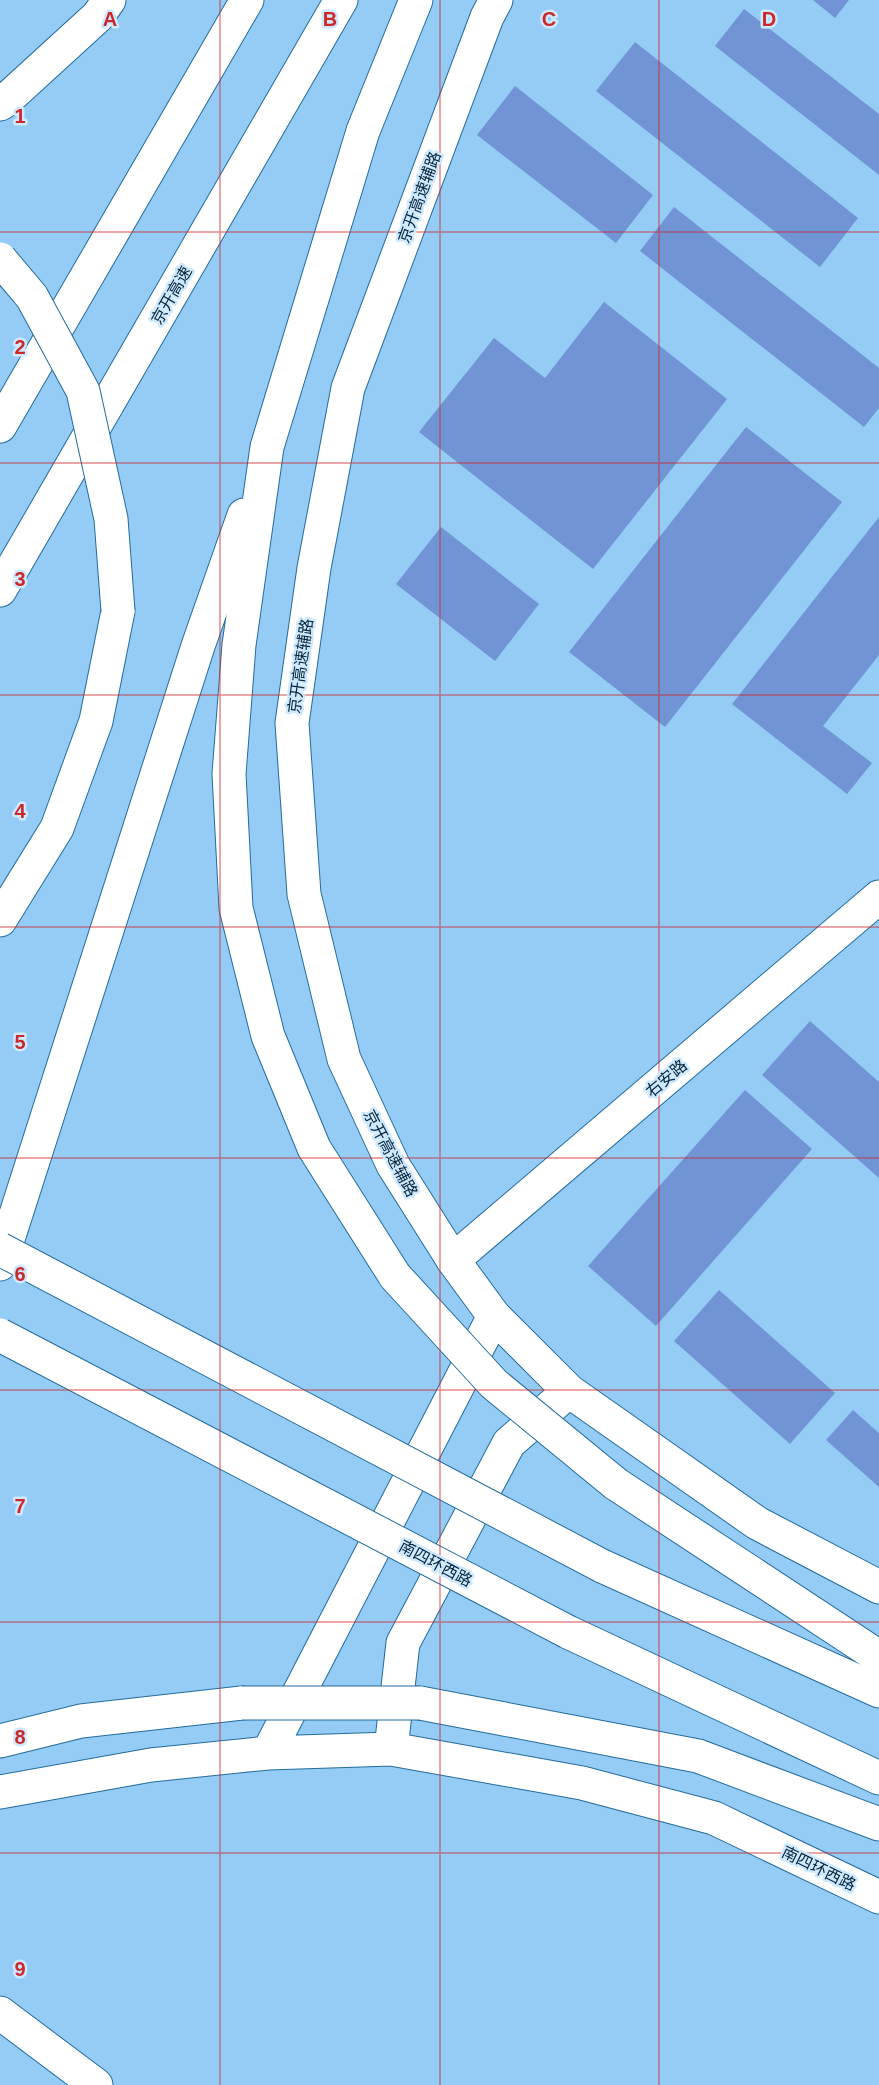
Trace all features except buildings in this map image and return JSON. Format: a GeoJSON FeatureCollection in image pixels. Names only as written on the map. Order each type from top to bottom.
{"type":"FeatureCollection","features":[{"type":"Feature","properties":{"kind":"main road"},"geometry":{"type":"LineString","coordinates":[[0,104],[98,16],[109,0]]}},
{"type":"Feature","properties":{"kind":"main road"},"geometry":{"type":"LineString","coordinates":[[0,426],[247,0]]}},
{"type":"Feature","properties":{"kind":"main road","name":"京开高速"},"geometry":{"type":"LineString","coordinates":[[0,590],[341,0]]}},
{"type":"Feature","properties":{"kind":"main road"},"geometry":{"type":"LineString","coordinates":[[0,1264],[198,646],[267,447],[363,131],[416,0]]}},
{"type":"Feature","properties":{"kind":"main road","name":"京开高速辅路"},"geometry":{"type":"LineString","coordinates":[[494,1316],[453,1260],[393,1165],[344,1059],[304,894],[292,723],[314,568],[348,388],[482,28],[496,0]]}},
{"type":"Feature","properties":{"kind":"main road"},"geometry":{"type":"LineString","coordinates":[[0,260],[32,297],[83,391],[111,519],[118,611],[96,721],[57,828],[0,920]]}},
{"type":"Feature","properties":{"kind":"main road"},"geometry":{"type":"LineString","coordinates":[[267,447],[239,645],[229,774],[236,908],[268,1036],[314,1148],[395,1276],[495,1384],[616,1484],[879,1657]]}},
{"type":"Feature","properties":{"kind":"main road","name":"右安路"},"geometry":{"type":"LineString","coordinates":[[453,1260],[879,897]]}},
{"type":"Feature","properties":{"kind":"main road"},"geometry":{"type":"LineString","coordinates":[[0,1249],[602,1566],[879,1691]]}},
{"type":"Feature","properties":{"kind":"main road"},"geometry":{"type":"LineString","coordinates":[[268,1753],[494,1316],[568,1391],[757,1523],[879,1587]]}},
{"type":"Feature","properties":{"kind":"main road","name":"南四环西路"},"geometry":{"type":"LineString","coordinates":[[0,1335],[568,1632],[879,1778]]}},
{"type":"Feature","properties":{"kind":"main road"},"geometry":{"type":"LineString","coordinates":[[391,1749],[403,1643],[509,1443],[568,1391]]}},
{"type":"Feature","properties":{"kind":"main road"},"geometry":{"type":"LineString","coordinates":[[0,1722],[81,1721],[242,1703],[420,1703],[698,1756],[879,1824]]}},
{"type":"Feature","properties":{"kind":"main road"},"geometry":{"type":"LineString","coordinates":[[0,1741],[81,1721]]}},
{"type":"Feature","properties":{"kind":"main road","name":"南四环西路"},"geometry":{"type":"LineString","coordinates":[[0,1792],[151,1765],[268,1753],[391,1749],[582,1783],[714,1818],[879,1897]]}},
{"type":"Feature","properties":{"kind":"main road"},"geometry":{"type":"LineString","coordinates":[[0,2013],[96,2085]]}}]}
